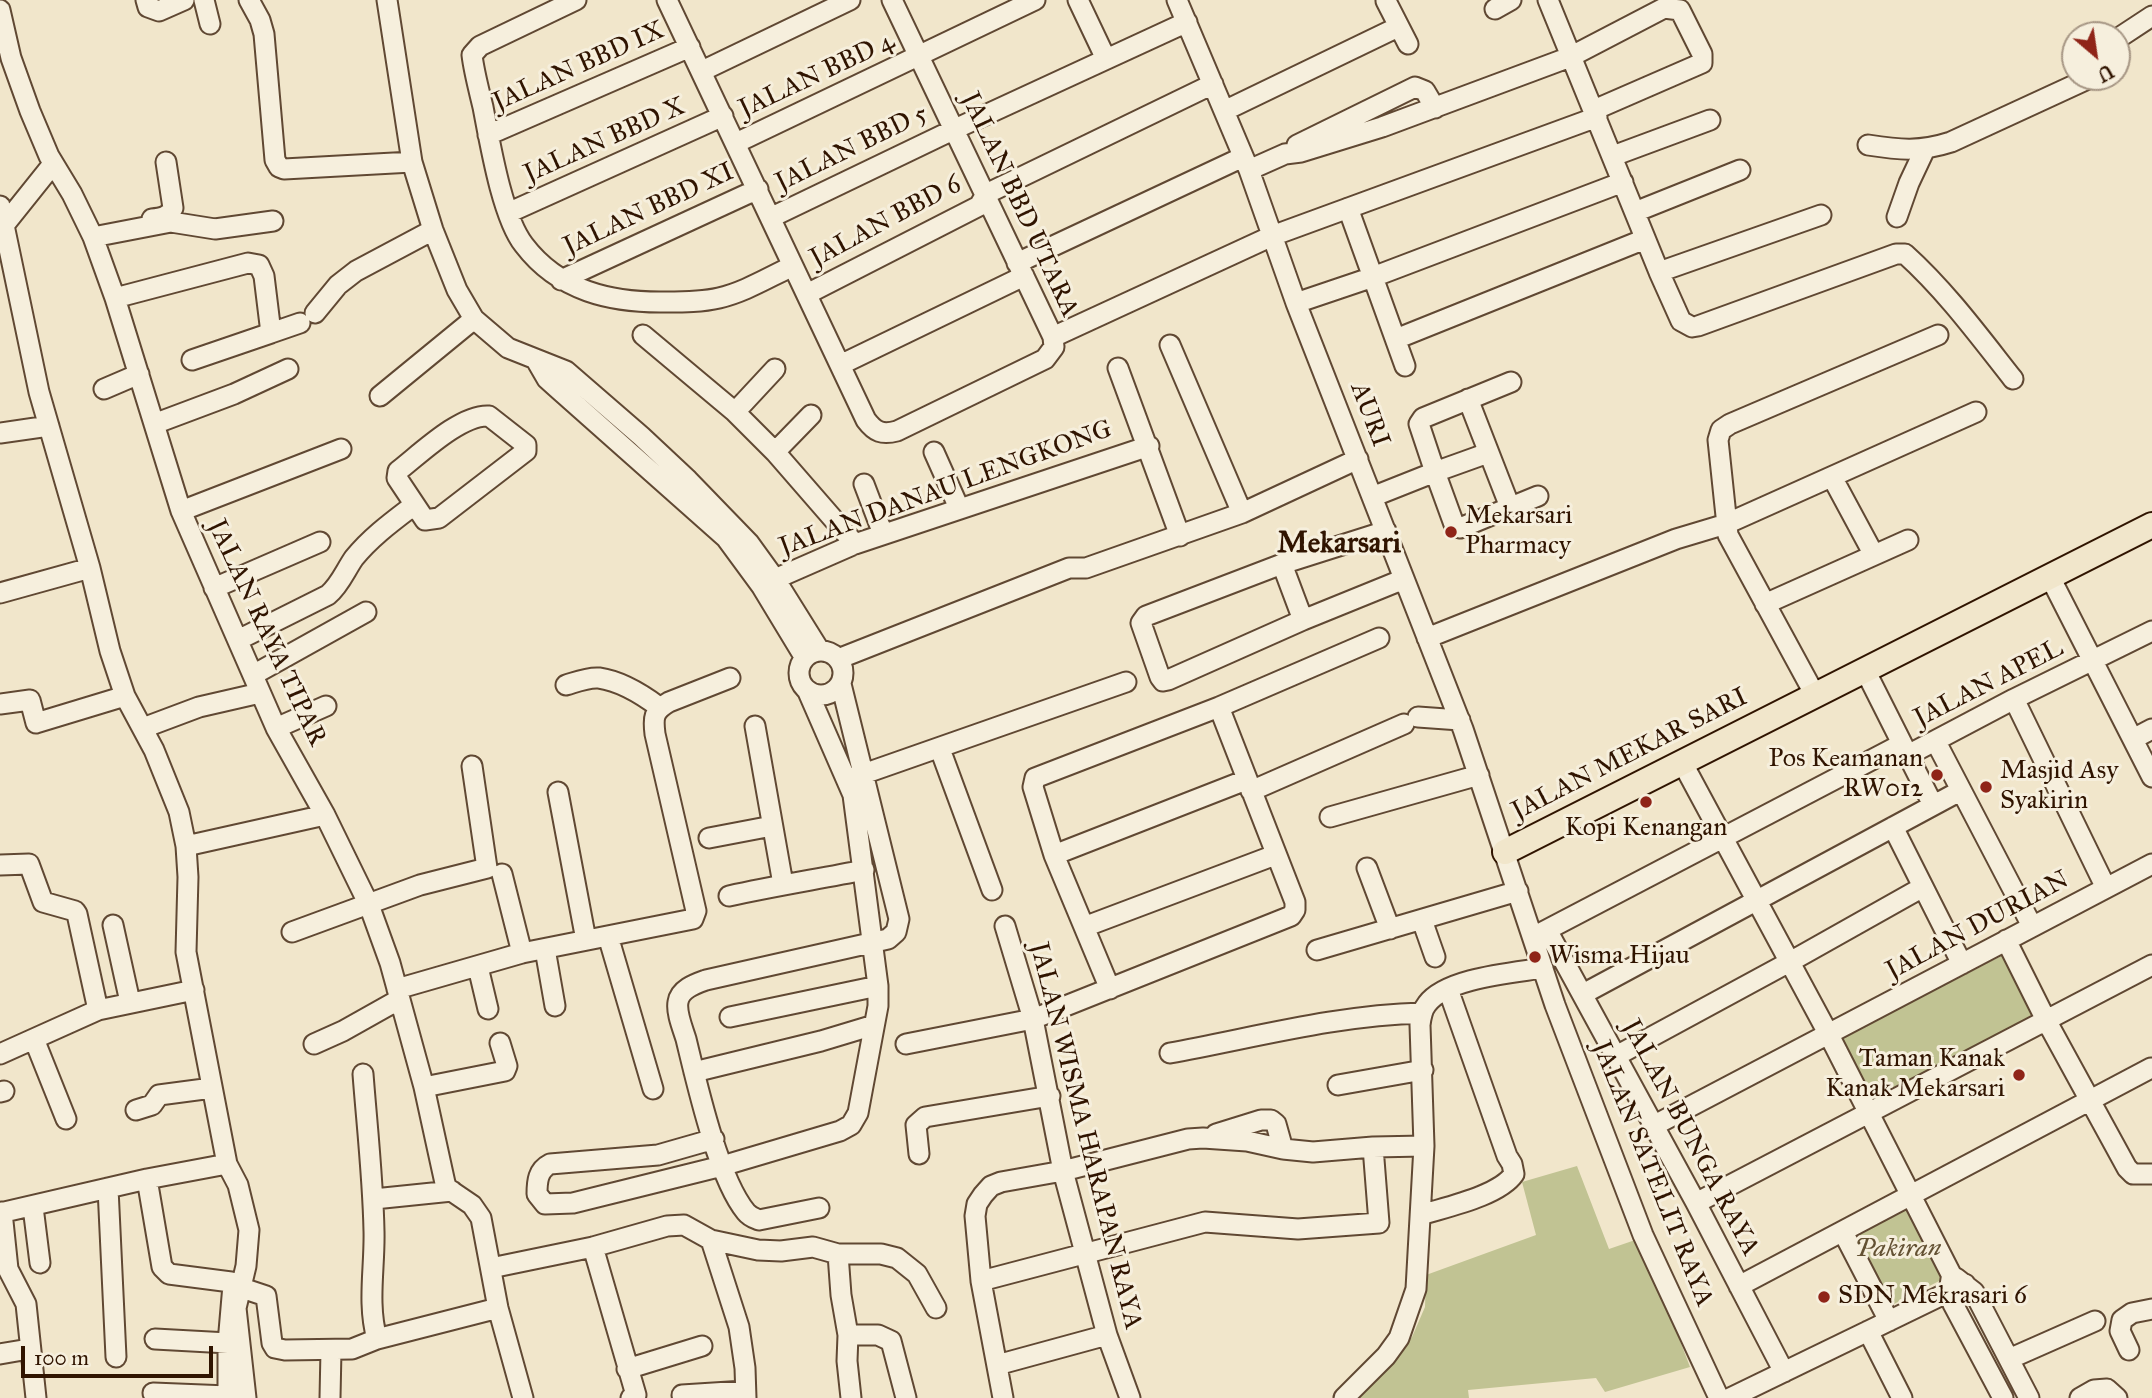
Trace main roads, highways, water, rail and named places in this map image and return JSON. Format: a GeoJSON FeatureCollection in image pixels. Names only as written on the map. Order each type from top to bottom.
{"type":"FeatureCollection","features":[{"type":"Feature","properties":{"kind":"main road","name":"JALAN MEKAR SARI"},"geometry":{"type":"LineString","coordinates":[[1505,852],[2152,525]]}},
{"type":"Feature","properties":{"kind":"place","name":"Mekarsari Pharmacy"},"geometry":{"type":"Point","coordinates":[1451,532]}},
{"type":"Feature","properties":{"kind":"place","name":"Pos Keamanan RW012"},"geometry":{"type":"Point","coordinates":[1937,775]}},
{"type":"Feature","properties":{"kind":"place","name":"Masjid Asy Syakirin"},"geometry":{"type":"Point","coordinates":[1986,787]}},
{"type":"Feature","properties":{"kind":"place","name":"Kopi Kenangan"},"geometry":{"type":"Point","coordinates":[1646,802]}},
{"type":"Feature","properties":{"kind":"place","name":"Wisma Hijau"},"geometry":{"type":"Point","coordinates":[1535,957]}},
{"type":"Feature","properties":{"kind":"place","name":"Taman Kanak Kanak Mekarsari"},"geometry":{"type":"Point","coordinates":[2019,1075]}},
{"type":"Feature","properties":{"kind":"place","name":"SDN Mekrasari 6"},"geometry":{"type":"Point","coordinates":[1824,1297]}},
{"type":"Feature","properties":{"kind":"district","name":"Mekarsari"},"geometry":{"type":"Point","coordinates":[1339,545]}},
{"type":"Feature","properties":{"kind":"park label","name":"Pakiran"},"geometry":{"type":"Point","coordinates":[1898,1250]}}]}
